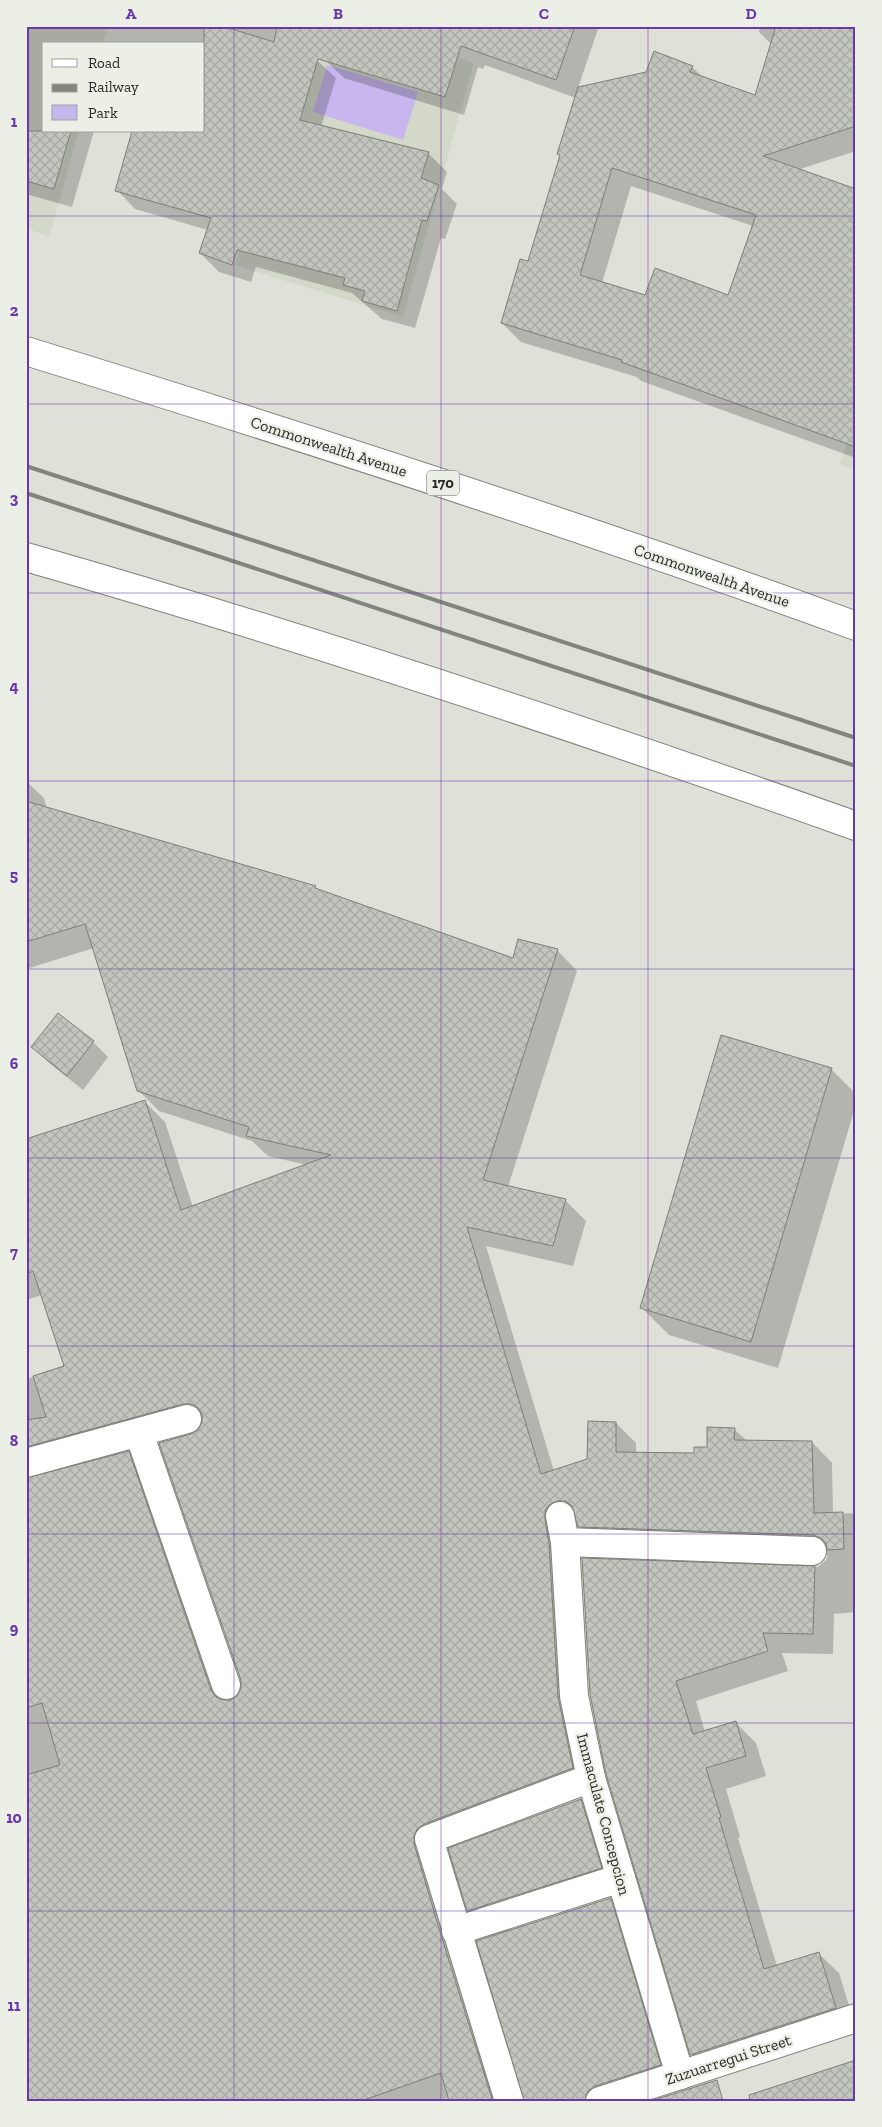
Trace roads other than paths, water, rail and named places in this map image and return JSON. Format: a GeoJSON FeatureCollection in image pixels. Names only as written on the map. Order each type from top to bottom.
{"type":"FeatureCollection","features":[{"type":"Feature","properties":{"kind":"street","name":"Commonwealth Avenue"},"geometry":{"type":"LineString","coordinates":[[26,351],[288,432],[543,516],[856,626]]}},
{"type":"Feature","properties":{"kind":"street"},"geometry":{"type":"LineString","coordinates":[[26,557],[399,671],[566,726],[856,826]]}},
{"type":"Feature","properties":{"kind":"street"},"geometry":{"type":"LineString","coordinates":[[26,1463],[187,1419]]}},
{"type":"Feature","properties":{"kind":"street"},"geometry":{"type":"LineString","coordinates":[[139,1433],[226,1685]]}},
{"type":"Feature","properties":{"kind":"street","name":"Immaculate Concepcion"},"geometry":{"type":"LineString","coordinates":[[680,2075],[591,1778],[574,1696],[562,1529],[812,1551]]}},
{"type":"Feature","properties":{"kind":"street"},"geometry":{"type":"LineString","coordinates":[[509,2101],[429,1838],[591,1778]]}},
{"type":"Feature","properties":{"kind":"street"},"geometry":{"type":"LineString","coordinates":[[456,1931],[622,1878]]}},
{"type":"Feature","properties":{"kind":"street","name":"Zuzuarregui Street"},"geometry":{"type":"LineString","coordinates":[[600,2101],[856,2018]]}},
{"type":"Feature","properties":{"kind":"railway"},"geometry":{"type":"LineString","coordinates":[[26,466],[856,738]]}},
{"type":"Feature","properties":{"kind":"railway"},"geometry":{"type":"LineString","coordinates":[[26,493],[856,766]]}}]}
